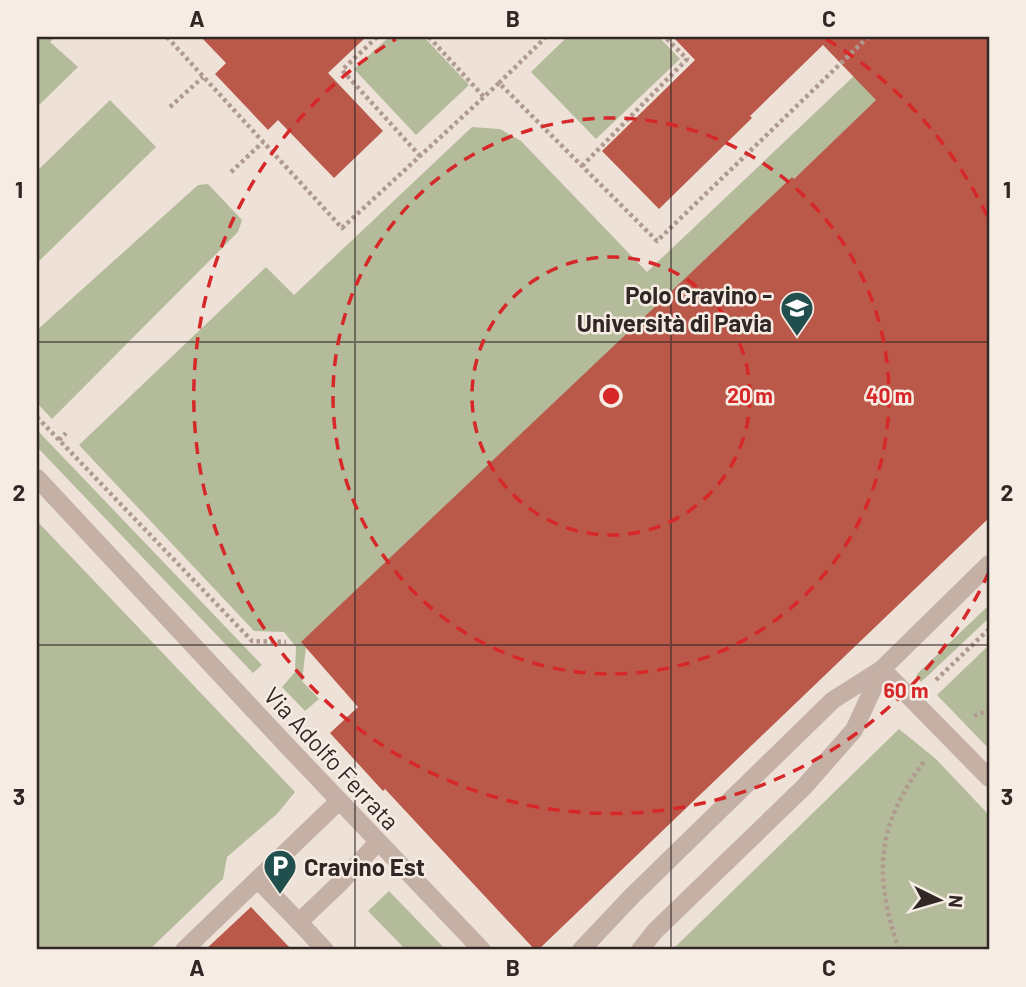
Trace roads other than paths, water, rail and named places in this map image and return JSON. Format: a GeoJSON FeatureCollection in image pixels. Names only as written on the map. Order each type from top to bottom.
{"type":"FeatureCollection","features":[{"type":"Feature","properties":{"kind":"street","name":"Via Adolfo Ferrata"},"geometry":{"type":"LineString","coordinates":[[37,478],[339,802],[482,950]]}},
{"type":"Feature","properties":{"kind":"street"},"geometry":{"type":"LineString","coordinates":[[581,950],[631,897],[833,700],[882,668],[989,564]]}},
{"type":"Feature","properties":{"kind":"street"},"geometry":{"type":"LineString","coordinates":[[882,668],[989,778]]}},
{"type":"Feature","properties":{"kind":"street"},"geometry":{"type":"LineString","coordinates":[[640,950],[655,931],[804,787],[854,730],[882,668]]}},
{"type":"Feature","properties":{"kind":"street"},"geometry":{"type":"LineString","coordinates":[[184,950],[339,802]]}},
{"type":"Feature","properties":{"kind":"street"},"geometry":{"type":"LineString","coordinates":[[299,922],[341,882],[377,842]]}},
{"type":"Feature","properties":{"kind":"street"},"geometry":{"type":"LineString","coordinates":[[258,880],[325,950]]}},
{"type":"Feature","properties":{"kind":"place","name":"Polo Cravino - Università di Pavia"},"geometry":{"type":"Point","coordinates":[797,338]}},
{"type":"Feature","properties":{"kind":"place","name":"Cravino Est"},"geometry":{"type":"Point","coordinates":[280,896]}}]}
